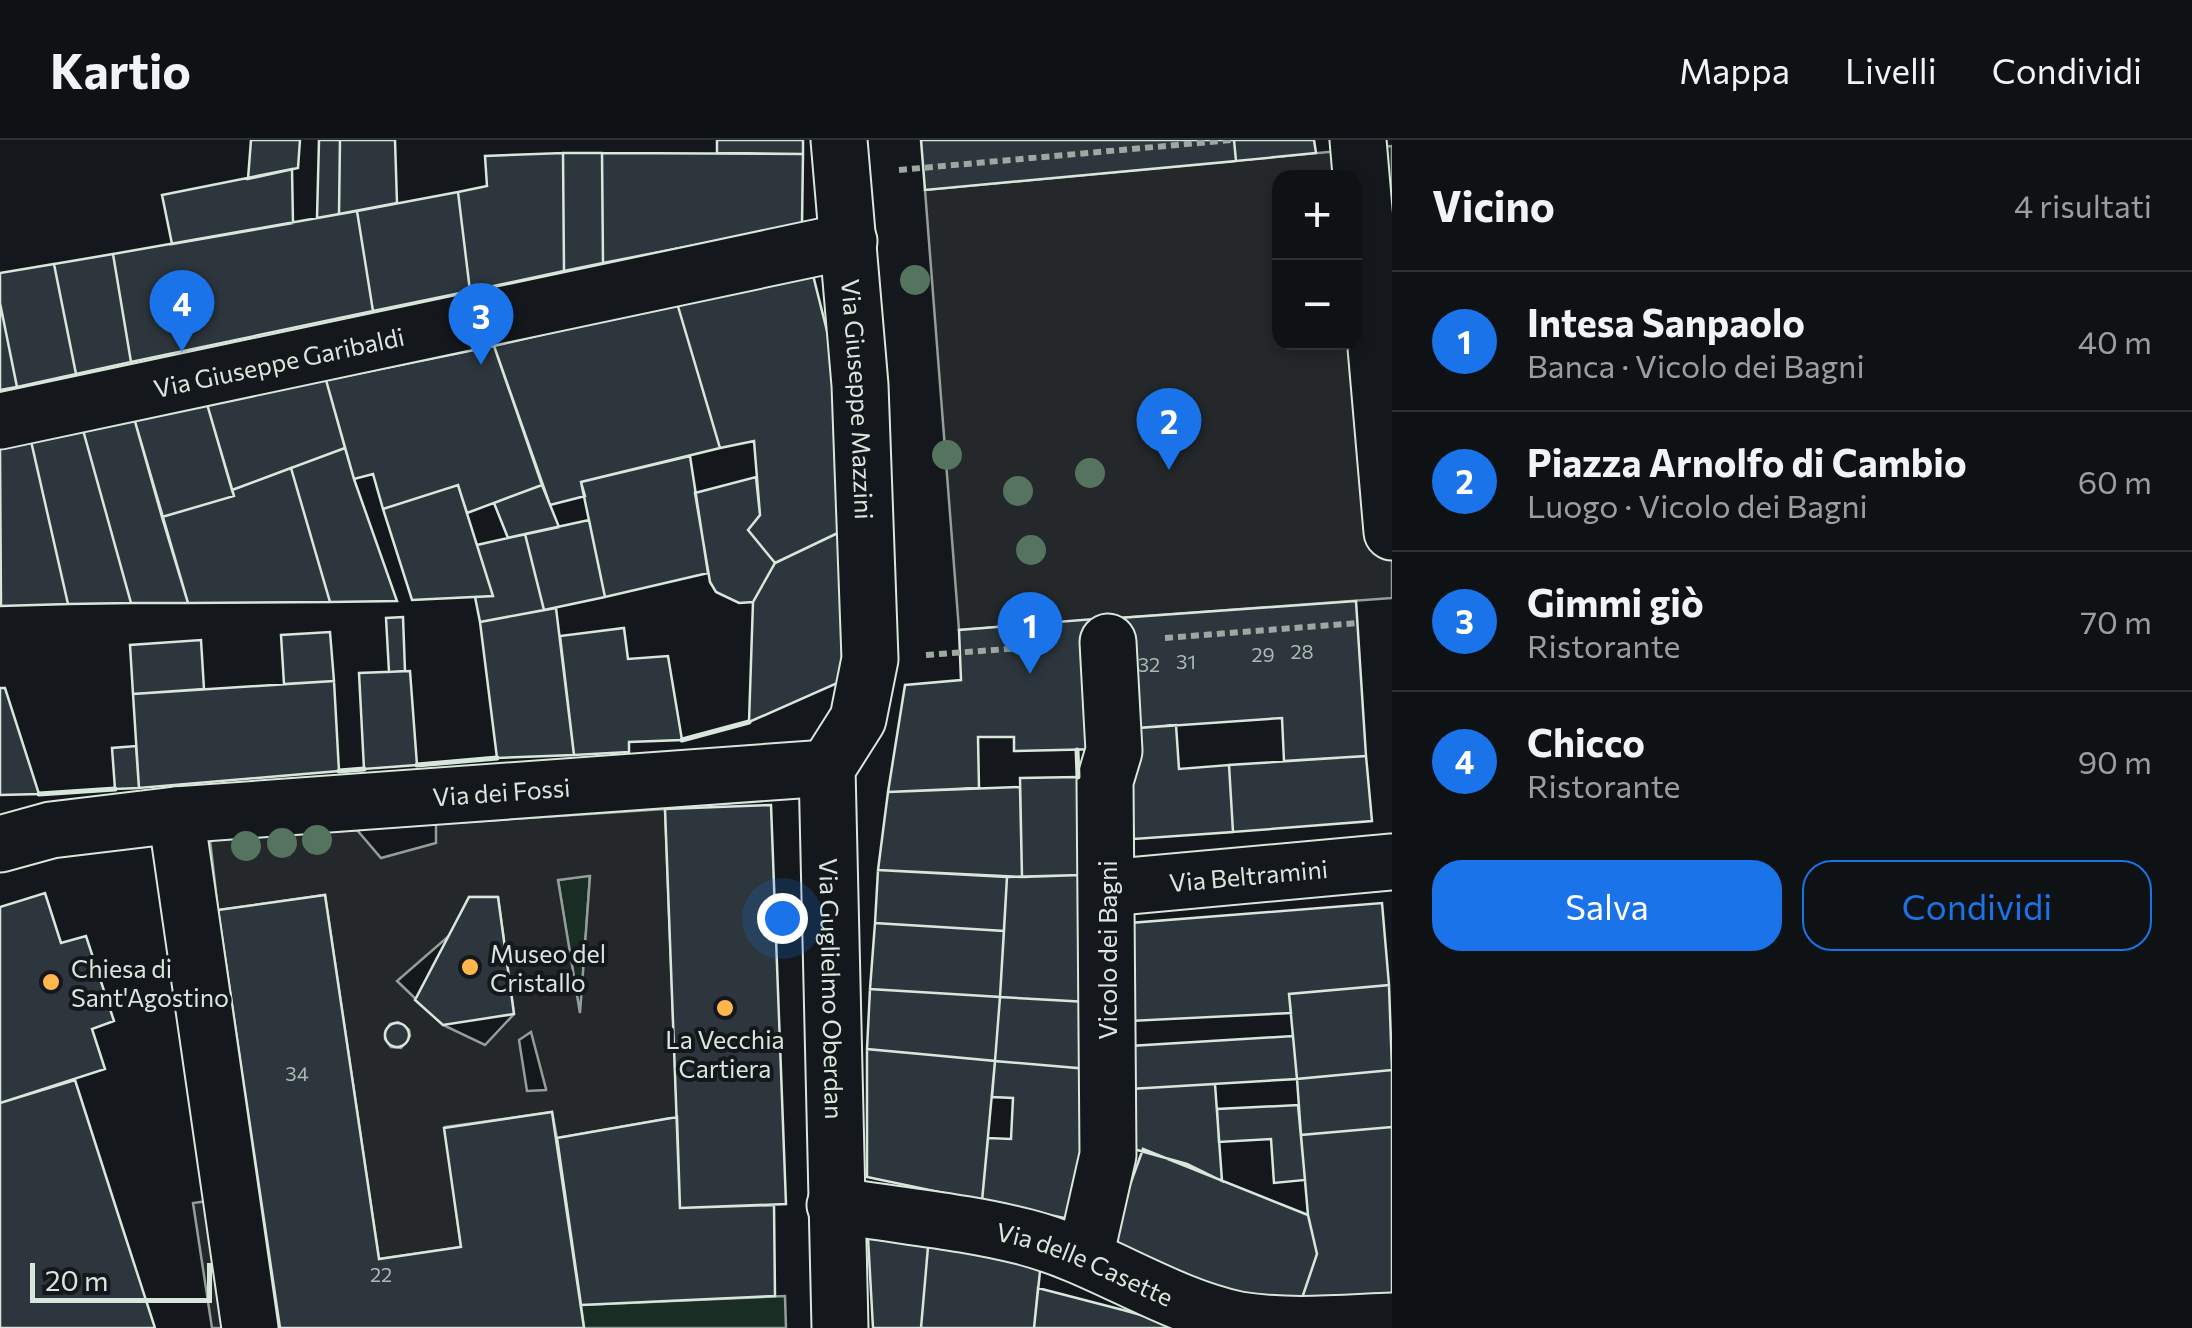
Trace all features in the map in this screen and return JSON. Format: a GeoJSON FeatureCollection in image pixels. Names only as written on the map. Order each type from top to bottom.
{"type":"FeatureCollection","features":[{"type":"Feature","properties":{"kind":"street","name":"Via Giuseppe Mazzini"},"geometry":{"type":"LineString","coordinates":[[827,768],[858,719],[870,659],[860,385],[839,140]]}},
{"type":"Feature","properties":{"kind":"street"},"geometry":{"type":"LineString","coordinates":[[1359,144],[1392,532]]}},
{"type":"Feature","properties":{"kind":"street","name":"Via Giuseppe Garibaldi"},"geometry":{"type":"LineString","coordinates":[[0,421],[849,241]]}},
{"type":"Feature","properties":{"kind":"street","name":"Vicolo dei Bagni"},"geometry":{"type":"LineString","coordinates":[[1085,1257],[1108,1155],[1106,780],[1114,751],[1108,642]]}},
{"type":"Feature","properties":{"kind":"street","name":"Via dei Fossi"},"geometry":{"type":"LineString","coordinates":[[0,844],[51,830],[176,815],[827,768]]}},
{"type":"Feature","properties":{"kind":"street","name":"Via Guglielmo Oberdan"},"geometry":{"type":"LineString","coordinates":[[827,768],[840,1328]]}},
{"type":"Feature","properties":{"kind":"street"},"geometry":{"type":"LineString","coordinates":[[176,815],[250,1328]]}},
{"type":"Feature","properties":{"kind":"street","name":"Via Beltramini"},"geometry":{"type":"LineString","coordinates":[[1107,888],[1392,862]]}},
{"type":"Feature","properties":{"kind":"street","name":"Via delle Casette"},"geometry":{"type":"LineString","coordinates":[[836,1205],[1024,1237],[1085,1257],[1184,1303],[1239,1320],[1293,1326],[1392,1322]]}},
{"type":"Feature","properties":{"kind":"path"},"geometry":{"type":"LineString","coordinates":[[922,167],[1232,140]]}},
{"type":"Feature","properties":{"kind":"path"},"geometry":{"type":"LineString","coordinates":[[960,652],[1358,624]]}},
{"type":"Feature","properties":{"kind":"green space"},"geometry":{"type":"Polygon","coordinates":[[[590,875],[580,1019],[558,880],[590,875]]]}},
{"type":"Feature","properties":{"kind":"green space"},"geometry":{"type":"Polygon","coordinates":[[[785,1296],[786,1328],[584,1328],[581,1305],[785,1296]]]}},
{"type":"Feature","properties":{"kind":"shaded area"},"geometry":{"type":"Polygon","coordinates":[[[1392,146],[1392,598],[959,630],[925,190],[1392,146]]]}},
{"type":"Feature","properties":{"kind":"shaded area"},"geometry":{"type":"Polygon","coordinates":[[[665,809],[677,1117],[557,1138],[552,1112],[445,1127],[461,1247],[379,1259],[325,895],[218,910],[210,840],[357,830],[381,858],[436,843],[436,824],[665,809]],[[590,876],[558,880],[580,1013],[590,876]],[[469,897],[450,935],[397,981],[443,1025],[485,1045],[514,1014],[498,897],[469,897]],[[398,1022],[390,1024],[385,1039],[391,1047],[401,1048],[410,1036],[409,1030],[398,1022]],[[531,1032],[519,1040],[527,1091],[546,1090],[531,1032]]]}},
{"type":"Feature","properties":{"kind":"shaded area"},"geometry":{"type":"Polygon","coordinates":[[[215,1200],[234,1328],[212,1328],[193,1203],[215,1200]]]}},
{"type":"Feature","properties":{"kind":"building"},"geometry":{"type":"Polygon","coordinates":[[[251,140],[300,140],[298,168],[248,179],[251,140]]]}},
{"type":"Feature","properties":{"kind":"building"},"geometry":{"type":"Polygon","coordinates":[[[319,140],[340,140],[339,214],[317,218],[319,140]]]}},
{"type":"Feature","properties":{"kind":"building"},"geometry":{"type":"Polygon","coordinates":[[[340,140],[395,140],[397,203],[339,214],[340,140]]]}},
{"type":"Feature","properties":{"kind":"building"},"geometry":{"type":"Polygon","coordinates":[[[717,140],[803,140],[803,154],[717,153],[717,140]]]}},
{"type":"Feature","properties":{"kind":"building"},"geometry":{"type":"Polygon","coordinates":[[[921,140],[1234,140],[1236,161],[925,190],[921,140]]]}},
{"type":"Feature","properties":{"kind":"building"},"geometry":{"type":"Polygon","coordinates":[[[1234,140],[1314,140],[1316,153],[1236,161],[1234,140]]]}},
{"type":"Feature","properties":{"kind":"building"},"geometry":{"type":"Polygon","coordinates":[[[563,153],[602,153],[603,263],[564,271],[563,153]]]}},
{"type":"Feature","properties":{"kind":"building"},"geometry":{"type":"Polygon","coordinates":[[[563,153],[564,271],[470,291],[458,192],[487,186],[485,156],[563,153]]]}},
{"type":"Feature","properties":{"kind":"building"},"geometry":{"type":"Polygon","coordinates":[[[602,153],[803,154],[802,224],[603,263],[602,153]]]}},
{"type":"Feature","properties":{"kind":"building"},"geometry":{"type":"Polygon","coordinates":[[[292,169],[293,223],[172,244],[162,195],[292,169]]]}},
{"type":"Feature","properties":{"kind":"building"},"geometry":{"type":"Polygon","coordinates":[[[458,192],[470,291],[373,311],[357,211],[458,192]]]}},
{"type":"Feature","properties":{"kind":"building"},"geometry":{"type":"Polygon","coordinates":[[[357,211],[373,311],[131,362],[113,254],[357,211]]]}},
{"type":"Feature","properties":{"kind":"building"},"geometry":{"type":"Polygon","coordinates":[[[113,254],[131,362],[76,374],[54,264],[113,254]]]}},
{"type":"Feature","properties":{"kind":"building"},"geometry":{"type":"Polygon","coordinates":[[[54,264],[76,374],[17,387],[0,303],[0,273],[54,264]]]}},
{"type":"Feature","properties":{"kind":"building"},"geometry":{"type":"Polygon","coordinates":[[[812,271],[841,387],[842,531],[775,563],[748,530],[760,515],[754,441],[720,448],[677,303],[812,271]]]}},
{"type":"Feature","properties":{"kind":"building"},"geometry":{"type":"Polygon","coordinates":[[[0,303],[17,387],[0,390],[0,303]]]}},
{"type":"Feature","properties":{"kind":"building"},"geometry":{"type":"Polygon","coordinates":[[[677,303],[720,448],[581,482],[585,496],[550,505],[494,346],[677,303]]]}},
{"type":"Feature","properties":{"kind":"building"},"geometry":{"type":"Polygon","coordinates":[[[494,346],[542,485],[467,513],[458,485],[383,509],[373,474],[354,479],[326,380],[494,346]]]}},
{"type":"Feature","properties":{"kind":"building"},"geometry":{"type":"Polygon","coordinates":[[[326,380],[345,448],[232,490],[207,404],[326,380]]]}},
{"type":"Feature","properties":{"kind":"building"},"geometry":{"type":"Polygon","coordinates":[[[207,404],[234,496],[162,517],[134,418],[207,404]]]}},
{"type":"Feature","properties":{"kind":"building"},"geometry":{"type":"Polygon","coordinates":[[[134,418],[188,603],[131,603],[83,430],[134,418]]]}},
{"type":"Feature","properties":{"kind":"building"},"geometry":{"type":"Polygon","coordinates":[[[83,430],[131,603],[68,604],[31,441],[83,430]]]}},
{"type":"Feature","properties":{"kind":"building"},"geometry":{"type":"Polygon","coordinates":[[[31,441],[68,604],[1,606],[0,448],[31,441]]]}},
{"type":"Feature","properties":{"kind":"building"},"geometry":{"type":"Polygon","coordinates":[[[345,448],[397,601],[330,602],[291,468],[345,448]]]}},
{"type":"Feature","properties":{"kind":"building"},"geometry":{"type":"Polygon","coordinates":[[[690,456],[708,573],[605,597],[581,482],[690,456]]]}},
{"type":"Feature","properties":{"kind":"building"},"geometry":{"type":"Polygon","coordinates":[[[291,468],[330,602],[188,603],[162,517],[234,496],[232,490],[291,468]]]}},
{"type":"Feature","properties":{"kind":"building"},"geometry":{"type":"Polygon","coordinates":[[[756,477],[760,515],[748,530],[775,563],[753,602],[739,603],[716,592],[710,582],[695,493],[756,477]]]}},
{"type":"Feature","properties":{"kind":"building"},"geometry":{"type":"Polygon","coordinates":[[[458,485],[493,596],[412,600],[383,509],[458,485]]]}},
{"type":"Feature","properties":{"kind":"building"},"geometry":{"type":"Polygon","coordinates":[[[542,485],[559,527],[508,538],[494,503],[542,485]]]}},
{"type":"Feature","properties":{"kind":"building"},"geometry":{"type":"Polygon","coordinates":[[[589,520],[605,597],[544,610],[525,534],[589,520]]]}},
{"type":"Feature","properties":{"kind":"building"},"geometry":{"type":"Polygon","coordinates":[[[842,531],[842,681],[749,722],[753,602],[775,563],[842,531]]]}},
{"type":"Feature","properties":{"kind":"building"},"geometry":{"type":"Polygon","coordinates":[[[525,534],[544,610],[480,622],[475,597],[493,596],[477,545],[525,534]]]}},
{"type":"Feature","properties":{"kind":"building"},"geometry":{"type":"Polygon","coordinates":[[[1356,601],[1366,756],[1284,761],[1282,718],[1125,729],[1119,618],[1356,601]]]}},
{"type":"Feature","properties":{"kind":"building"},"geometry":{"type":"Polygon","coordinates":[[[556,608],[574,755],[497,758],[480,622],[556,608]]]}},
{"type":"Feature","properties":{"kind":"building"},"geometry":{"type":"Polygon","coordinates":[[[403,617],[405,671],[389,672],[386,618],[403,617]]]}},
{"type":"Feature","properties":{"kind":"building"},"geometry":{"type":"Polygon","coordinates":[[[1094,619],[1102,749],[1014,751],[1014,737],[978,737],[979,788],[888,792],[905,685],[961,680],[959,630],[1094,619]]]}},
{"type":"Feature","properties":{"kind":"building"},"geometry":{"type":"Polygon","coordinates":[[[624,628],[628,659],[668,656],[682,740],[629,742],[629,752],[574,755],[560,636],[624,628]]]}},
{"type":"Feature","properties":{"kind":"building"},"geometry":{"type":"Polygon","coordinates":[[[330,632],[334,681],[284,684],[281,635],[330,632]]]}},
{"type":"Feature","properties":{"kind":"building"},"geometry":{"type":"Polygon","coordinates":[[[201,640],[204,689],[133,694],[130,645],[201,640]]]}},
{"type":"Feature","properties":{"kind":"building"},"geometry":{"type":"Polygon","coordinates":[[[410,671],[417,765],[364,769],[359,673],[410,671]]]}},
{"type":"Feature","properties":{"kind":"building"},"geometry":{"type":"Polygon","coordinates":[[[334,681],[339,771],[139,788],[133,694],[334,681]]]}},
{"type":"Feature","properties":{"kind":"building"},"geometry":{"type":"Polygon","coordinates":[[[0,688],[5,688],[39,794],[0,795],[0,688]]]}},
{"type":"Feature","properties":{"kind":"building"},"geometry":{"type":"Polygon","coordinates":[[[1176,725],[1179,769],[1229,765],[1233,832],[1134,839],[1125,729],[1176,725]]]}},
{"type":"Feature","properties":{"kind":"building"},"geometry":{"type":"Polygon","coordinates":[[[136,746],[139,788],[115,789],[112,748],[136,746]]]}},
{"type":"Feature","properties":{"kind":"building"},"geometry":{"type":"Polygon","coordinates":[[[1366,756],[1372,821],[1233,832],[1229,765],[1366,756]]]}},
{"type":"Feature","properties":{"kind":"building"},"geometry":{"type":"Polygon","coordinates":[[[1078,777],[1080,875],[1022,877],[1020,778],[1078,777]]]}},
{"type":"Feature","properties":{"kind":"building"},"geometry":{"type":"Polygon","coordinates":[[[1020,787],[1022,877],[878,870],[888,792],[1020,787]]]}},
{"type":"Feature","properties":{"kind":"building","name":"La Vecchia Cartiera"},"geometry":{"type":"Polygon","coordinates":[[[771,805],[786,1204],[680,1208],[665,809],[771,805]]]}},
{"type":"Feature","properties":{"kind":"building"},"geometry":{"type":"Polygon","coordinates":[[[878,870],[1007,877],[1004,931],[875,923],[878,870]]]}},
{"type":"Feature","properties":{"kind":"building"},"geometry":{"type":"Polygon","coordinates":[[[1080,875],[1087,1002],[1000,997],[1007,877],[1080,875]]]}},
{"type":"Feature","properties":{"kind":"building","name":"Chiesa di Sant'Agostino"},"geometry":{"type":"Polygon","coordinates":[[[45,893],[61,943],[86,936],[114,1021],[92,1029],[105,1069],[0,1103],[0,907],[45,893]]]}},
{"type":"Feature","properties":{"kind":"building"},"geometry":{"type":"Polygon","coordinates":[[[325,895],[379,1259],[461,1247],[444,1128],[552,1112],[584,1328],[280,1328],[218,910],[325,895]]]}},
{"type":"Feature","properties":{"kind":"building","name":"Museo del Cristallo"},"geometry":{"type":"Polygon","coordinates":[[[469,897],[498,897],[514,1014],[443,1025],[415,1000],[469,897]]]}},
{"type":"Feature","properties":{"kind":"building"},"geometry":{"type":"Polygon","coordinates":[[[1382,903],[1389,985],[1289,994],[1291,1013],[1130,1021],[1130,923],[1382,903]]]}},
{"type":"Feature","properties":{"kind":"building"},"geometry":{"type":"Polygon","coordinates":[[[875,923],[1004,931],[1000,997],[870,989],[875,923]]]}},
{"type":"Feature","properties":{"kind":"building"},"geometry":{"type":"Polygon","coordinates":[[[1389,985],[1392,1070],[1297,1079],[1289,994],[1389,985]]]}},
{"type":"Feature","properties":{"kind":"building"},"geometry":{"type":"Polygon","coordinates":[[[870,989],[1000,997],[995,1061],[867,1049],[870,989]]]}},
{"type":"Feature","properties":{"kind":"building"},"geometry":{"type":"Polygon","coordinates":[[[1000,997],[1087,1002],[1088,1069],[995,1061],[1000,997]]]}},
{"type":"Feature","properties":{"kind":"building"},"geometry":{"type":"Polygon","coordinates":[[[392,1023],[402,1023],[409,1035],[402,1047],[392,1047],[385,1040],[385,1030],[392,1023]]]}},
{"type":"Feature","properties":{"kind":"building"},"geometry":{"type":"Polygon","coordinates":[[[1293,1036],[1297,1079],[1130,1089],[1130,1046],[1293,1036]]]}},
{"type":"Feature","properties":{"kind":"building"},"geometry":{"type":"Polygon","coordinates":[[[867,1049],[995,1061],[982,1201],[867,1177],[867,1049]]]}},
{"type":"Feature","properties":{"kind":"building"},"geometry":{"type":"Polygon","coordinates":[[[995,1061],[1088,1069],[1074,1220],[982,1201],[988,1138],[1011,1139],[1013,1098],[992,1097],[995,1061]]]}},
{"type":"Feature","properties":{"kind":"building"},"geometry":{"type":"Polygon","coordinates":[[[1392,1070],[1392,1127],[1301,1135],[1297,1079],[1392,1070]]]}},
{"type":"Feature","properties":{"kind":"building"},"geometry":{"type":"Polygon","coordinates":[[[75,1080],[155,1328],[0,1328],[0,1103],[75,1080]]]}},
{"type":"Feature","properties":{"kind":"building"},"geometry":{"type":"Polygon","coordinates":[[[1215,1084],[1222,1181],[1187,1164],[1130,1148],[1130,1089],[1215,1084]]]}},
{"type":"Feature","properties":{"kind":"building"},"geometry":{"type":"Polygon","coordinates":[[[1298,1105],[1305,1180],[1274,1183],[1271,1139],[1219,1142],[1217,1109],[1298,1105]]]}},
{"type":"Feature","properties":{"kind":"building"},"geometry":{"type":"Polygon","coordinates":[[[677,1117],[680,1208],[774,1205],[775,1296],[581,1305],[557,1138],[677,1117]]]}},
{"type":"Feature","properties":{"kind":"building"},"geometry":{"type":"Polygon","coordinates":[[[1392,1127],[1392,1297],[1300,1304],[1317,1254],[1308,1215],[1301,1135],[1392,1127]]]}},
{"type":"Feature","properties":{"kind":"building"},"geometry":{"type":"Polygon","coordinates":[[[1143,1149],[1308,1215],[1317,1254],[1300,1304],[1213,1288],[1108,1245],[1143,1149]]]}},
{"type":"Feature","properties":{"kind":"building"},"geometry":{"type":"Polygon","coordinates":[[[868,1238],[928,1247],[921,1328],[873,1328],[868,1238]]]}},
{"type":"Feature","properties":{"kind":"building"},"geometry":{"type":"Polygon","coordinates":[[[928,1247],[1041,1262],[1034,1328],[921,1328],[928,1247]]]}},
{"type":"Feature","properties":{"kind":"building"},"geometry":{"type":"Polygon","coordinates":[[[1038,1288],[1123,1310],[1188,1328],[1034,1328],[1038,1288]]]}},
{"type":"Feature","properties":{"kind":"wall"},"geometry":{"type":"LineString","coordinates":[[682,740],[749,722]]}},
{"type":"Feature","properties":{"kind":"wall"},"geometry":{"type":"LineString","coordinates":[[1077,750],[1078,777]]}},
{"type":"Feature","properties":{"kind":"wall"},"geometry":{"type":"LineString","coordinates":[[417,765],[497,758]]}},
{"type":"Feature","properties":{"kind":"wall"},"geometry":{"type":"LineString","coordinates":[[339,771],[364,769]]}},
{"type":"Feature","properties":{"kind":"wall"},"geometry":{"type":"LineString","coordinates":[[39,794],[115,789]]}},
{"type":"Feature","properties":{"kind":"place","name":"Chicco"},"geometry":{"type":"Point","coordinates":[182,352]}},
{"type":"Feature","properties":{"kind":"place","name":"Gimmi giò"},"geometry":{"type":"Point","coordinates":[481,365]}},
{"type":"Feature","properties":{"kind":"place","name":"Piazza Arnolfo di Cambio"},"geometry":{"type":"Point","coordinates":[1169,470]}},
{"type":"Feature","properties":{"kind":"place","name":"Intesa Sanpaolo"},"geometry":{"type":"Point","coordinates":[1030,674]}},
{"type":"Feature","properties":{"kind":"place","name":"Museo del Cristallo"},"geometry":{"type":"Point","coordinates":[470,967]}},
{"type":"Feature","properties":{"kind":"place","name":"Chiesa di Sant'Agostino"},"geometry":{"type":"Point","coordinates":[51,982]}},
{"type":"Feature","properties":{"kind":"place","name":"La Vecchia Cartiera"},"geometry":{"type":"Point","coordinates":[725,1008]}}]}
